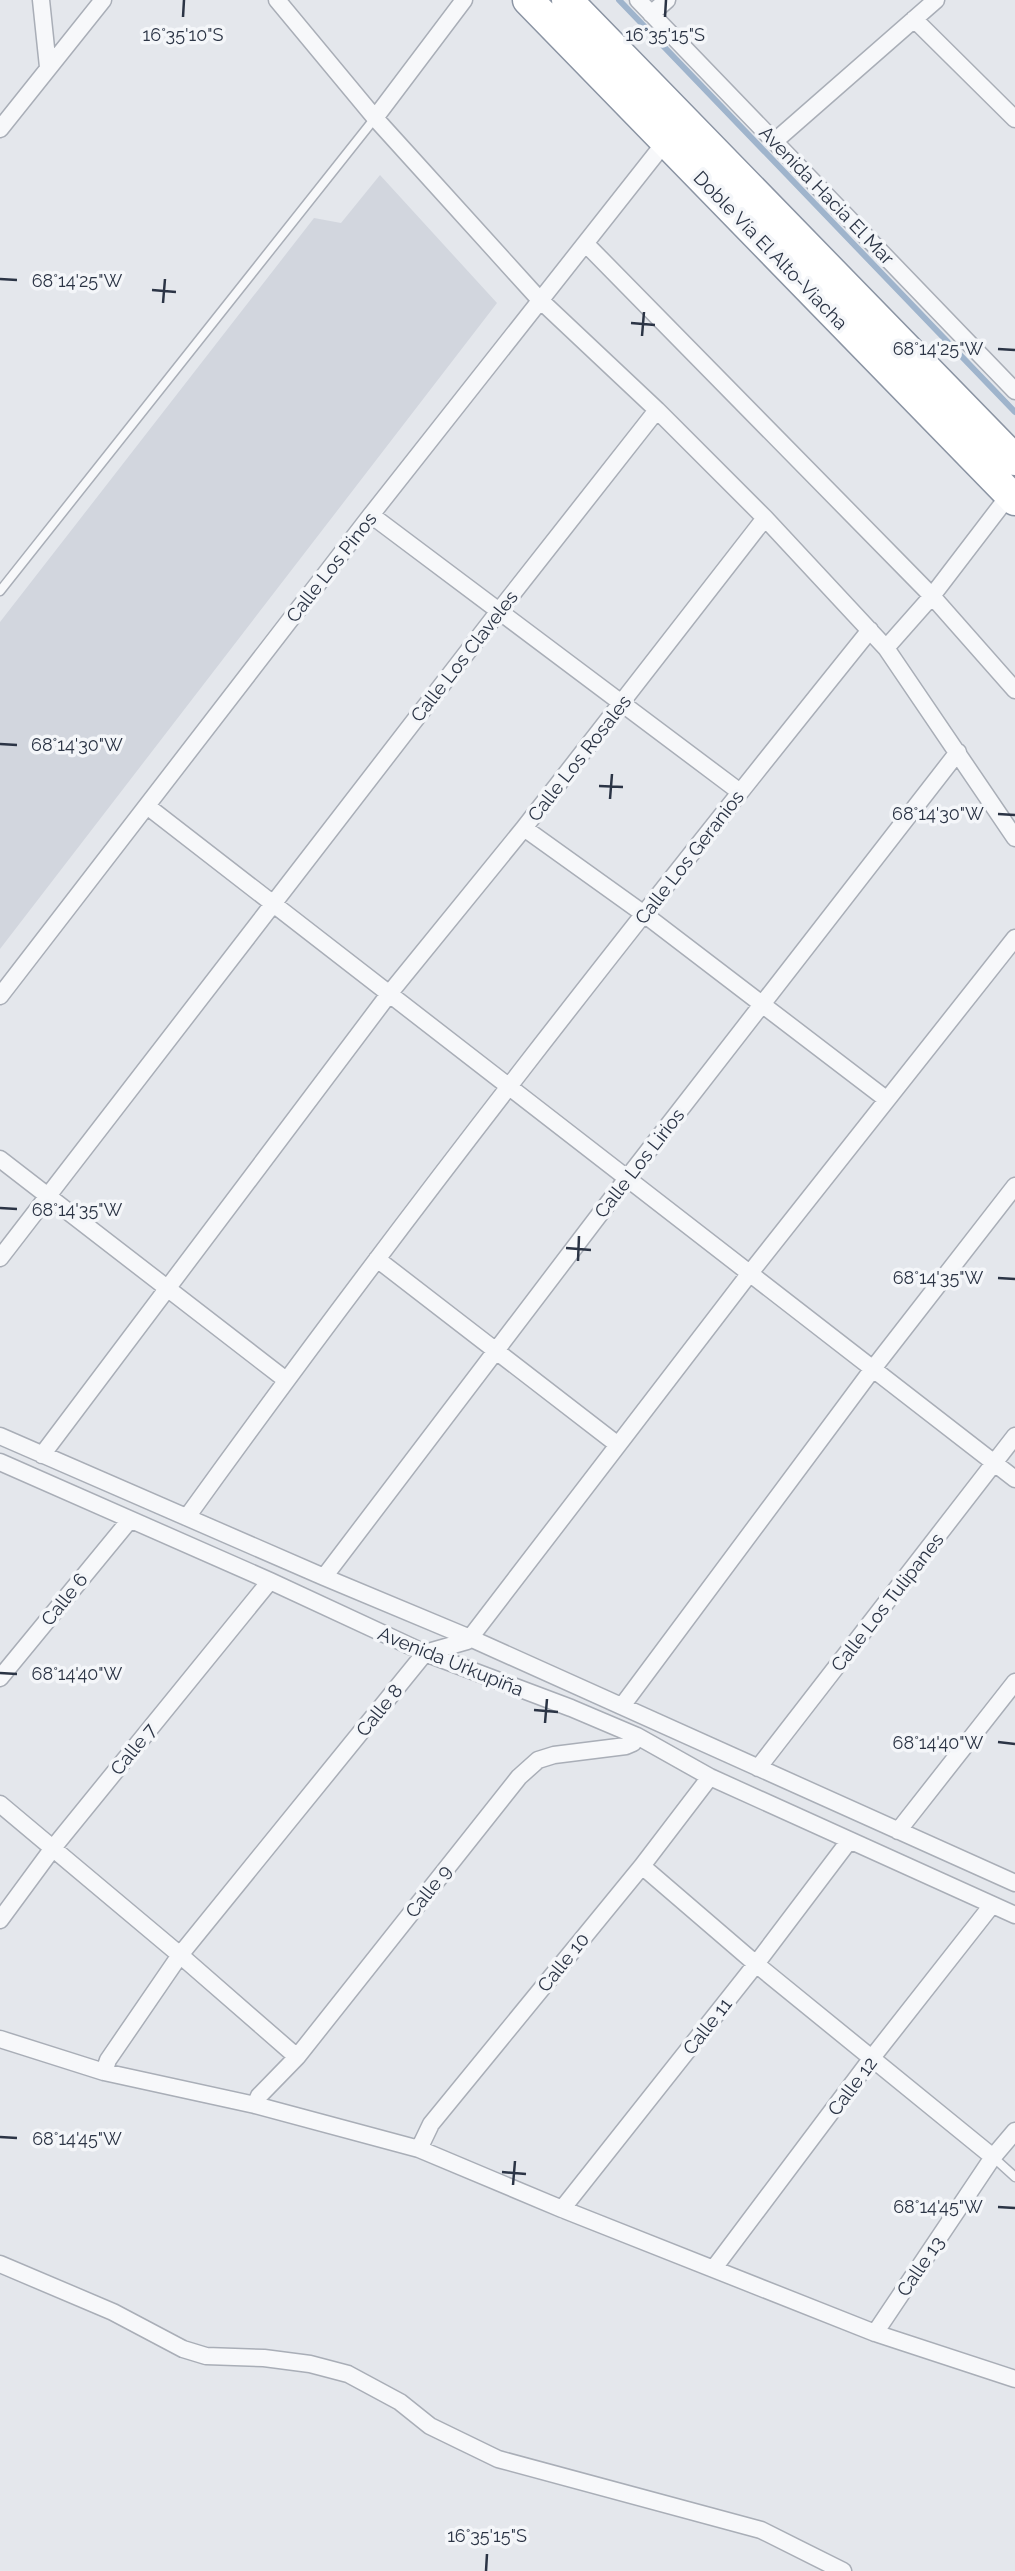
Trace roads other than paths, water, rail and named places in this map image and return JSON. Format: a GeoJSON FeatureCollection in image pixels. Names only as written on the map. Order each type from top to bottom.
{"type":"FeatureCollection","features":[{"type":"Feature","properties":{"kind":"highway","name":"Doble Vía El Alto-Viacha"},"geometry":{"type":"LineString","coordinates":[[528,0],[1012,497]]}},
{"type":"Feature","properties":{"kind":"highway","name":"Doble Vía El Alto-Viacha"},"geometry":{"type":"LineString","coordinates":[[567,0],[1015,460]]}},
{"type":"Feature","properties":{"kind":"street"},"geometry":{"type":"LineString","coordinates":[[41,0],[48,67]]}},
{"type":"Feature","properties":{"kind":"street"},"geometry":{"type":"LineString","coordinates":[[0,129],[103,0]]}},
{"type":"Feature","properties":{"kind":"street"},"geometry":{"type":"LineString","coordinates":[[277,0],[375,118],[539,299],[657,410],[765,518],[886,648],[1015,838]]}},
{"type":"Feature","properties":{"kind":"street"},"geometry":{"type":"LineString","coordinates":[[375,118],[464,0]]}},
{"type":"Feature","properties":{"kind":"street","name":"Avenida Hacia El Mar"},"geometry":{"type":"LineString","coordinates":[[638,0],[1015,391]]}},
{"type":"Feature","properties":{"kind":"street"},"geometry":{"type":"LineString","coordinates":[[651,14],[667,0]]}},
{"type":"Feature","properties":{"kind":"street"},"geometry":{"type":"LineString","coordinates":[[775,141],[936,0]]}},
{"type":"Feature","properties":{"kind":"street"},"geometry":{"type":"LineString","coordinates":[[914,19],[1015,119]]}},
{"type":"Feature","properties":{"kind":"street","name":"Calle Los Pinos"},"geometry":{"type":"LineString","coordinates":[[0,996],[370,515],[666,141]]}},
{"type":"Feature","properties":{"kind":"street"},"geometry":{"type":"LineString","coordinates":[[586,244],[932,596],[1015,690]]}},
{"type":"Feature","properties":{"kind":"street","name":"Calle Los Claveles"},"geometry":{"type":"LineString","coordinates":[[0,1258],[657,410]]}},
{"type":"Feature","properties":{"kind":"street"},"geometry":{"type":"LineString","coordinates":[[886,648],[1012,497]]}},
{"type":"Feature","properties":{"kind":"street"},"geometry":{"type":"LineString","coordinates":[[370,515],[740,792]]}},
{"type":"Feature","properties":{"kind":"street","name":"Calle Los Rosales"},"geometry":{"type":"LineString","coordinates":[[42,1455],[389,994],[524,828],[765,518]]}},
{"type":"Feature","properties":{"kind":"street","name":"Calle Los Geranios"},"geometry":{"type":"LineString","coordinates":[[187,1517],[286,1380],[510,1086],[870,631]]}},
{"type":"Feature","properties":{"kind":"street","name":"Calle Los Lirios"},"geometry":{"type":"LineString","coordinates":[[324,1577],[628,1177],[958,752]]}},
{"type":"Feature","properties":{"kind":"street"},"geometry":{"type":"LineString","coordinates":[[147,806],[1015,1479]]}},
{"type":"Feature","properties":{"kind":"street"},"geometry":{"type":"LineString","coordinates":[[524,828],[644,914],[886,1099]]}},
{"type":"Feature","properties":{"kind":"street"},"geometry":{"type":"LineString","coordinates":[[425,1653],[470,1638],[750,1273],[1015,938]]}},
{"type":"Feature","properties":{"kind":"street"},"geometry":{"type":"LineString","coordinates":[[0,1160],[48,1194],[286,1380]]}},
{"type":"Feature","properties":{"kind":"street"},"geometry":{"type":"LineString","coordinates":[[622,1706],[873,1370],[1015,1186]]}},
{"type":"Feature","properties":{"kind":"street"},"geometry":{"type":"LineString","coordinates":[[377,1259],[618,1445]]}},
{"type":"Feature","properties":{"kind":"street"},"geometry":{"type":"LineString","coordinates":[[0,1436],[470,1638],[1015,1883]]}},
{"type":"Feature","properties":{"kind":"street","name":"Calle Los Tulipanes"},"geometry":{"type":"LineString","coordinates":[[758,1768],[1015,1436]]}},
{"type":"Feature","properties":{"kind":"street","name":"Avenida Urkupiña"},"geometry":{"type":"LineString","coordinates":[[0,1462],[128,1521],[270,1581],[425,1653],[571,1708],[637,1737],[710,1777],[1015,1915]]}},
{"type":"Feature","properties":{"kind":"street","name":"Calle 6"},"geometry":{"type":"LineString","coordinates":[[0,1678],[128,1521]]}},
{"type":"Feature","properties":{"kind":"street","name":"Calle 7"},"geometry":{"type":"LineString","coordinates":[[0,1920],[53,1848],[270,1581]]}},
{"type":"Feature","properties":{"kind":"street","name":"Calle 8"},"geometry":{"type":"LineString","coordinates":[[104,2072],[108,2060],[180,1955],[425,1653]]}},
{"type":"Feature","properties":{"kind":"street"},"geometry":{"type":"LineString","coordinates":[[898,1831],[1015,1682]]}},
{"type":"Feature","properties":{"kind":"street","name":"Calle 9"},"geometry":{"type":"LineString","coordinates":[[256,2105],[259,2096],[297,2057],[519,1777],[538,1760],[554,1755],[626,1746],[633,1743],[637,1737]]}},
{"type":"Feature","properties":{"kind":"street","name":"Calle 10"},"geometry":{"type":"LineString","coordinates":[[419,2149],[431,2124],[642,1866],[710,1777]]}},
{"type":"Feature","properties":{"kind":"street"},"geometry":{"type":"LineString","coordinates":[[0,1804],[297,2057]]}},
{"type":"Feature","properties":{"kind":"street","name":"Calle 11"},"geometry":{"type":"LineString","coordinates":[[562,2209],[756,1964],[849,1841]]}},
{"type":"Feature","properties":{"kind":"street"},"geometry":{"type":"LineString","coordinates":[[642,1866],[756,1964],[993,2157]]}},
{"type":"Feature","properties":{"kind":"street","name":"Calle 12"},"geometry":{"type":"LineString","coordinates":[[714,2268],[992,1905]]}},
{"type":"Feature","properties":{"kind":"street"},"geometry":{"type":"LineString","coordinates":[[0,2039],[104,2072],[256,2105],[419,2149],[874,2333],[1015,2379]]}},
{"type":"Feature","properties":{"kind":"street","name":"Calle 13"},"geometry":{"type":"LineString","coordinates":[[874,2333],[993,2157],[1015,2131]]}},
{"type":"Feature","properties":{"kind":"street"},"geometry":{"type":"LineString","coordinates":[[0,2264],[113,2312],[183,2349],[206,2356],[264,2358],[310,2364],[348,2374],[400,2402],[430,2426],[498,2459],[761,2530],[843,2571]]}},
{"type":"Feature","properties":{"kind":"lane"},"geometry":{"type":"LineString","coordinates":[[0,591],[375,118]]}},
{"type":"Feature","properties":{"kind":"lane"},"geometry":{"type":"LineString","coordinates":[[993,2157],[1015,2176]]}},
{"type":"Feature","properties":{"kind":"waterway"},"geometry":{"type":"LineString","coordinates":[[619,0],[1015,412]]}}]}
